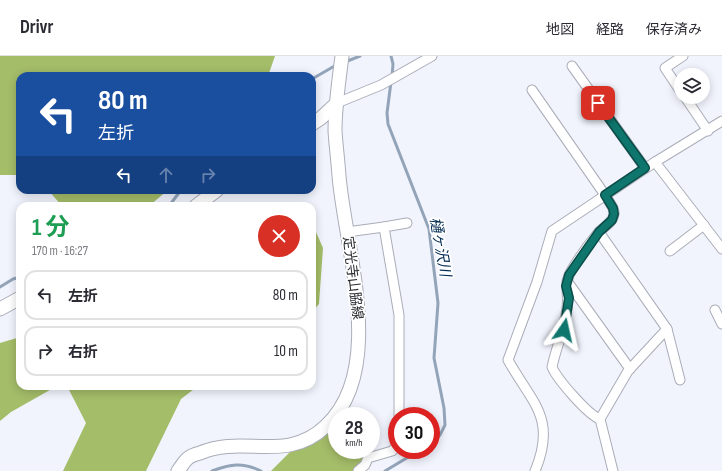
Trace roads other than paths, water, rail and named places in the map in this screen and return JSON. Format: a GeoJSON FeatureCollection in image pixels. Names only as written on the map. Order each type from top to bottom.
{"type":"FeatureCollection","features":[{"type":"Feature","properties":{"kind":"main road","name":"定光寺山脇線"},"geometry":{"type":"LineString","coordinates":[[178,471],[188,458],[212,448],[228,445],[261,448],[287,446],[308,440],[326,426],[338,414],[346,398],[353,377],[358,347],[359,312],[347,232],[336,137],[337,103],[342,56]]}},
{"type":"Feature","properties":{"kind":"main road"},"geometry":{"type":"LineString","coordinates":[[316,121],[337,103]]}},
{"type":"Feature","properties":{"kind":"main road"},"geometry":{"type":"LineString","coordinates":[[201,202],[212,194]]}},
{"type":"Feature","properties":{"kind":"main road"},"geometry":{"type":"LineString","coordinates":[[0,309],[16,300]]}},
{"type":"Feature","properties":{"kind":"street"},"geometry":{"type":"LineString","coordinates":[[337,103],[381,86],[432,56]]}},
{"type":"Feature","properties":{"kind":"street"},"geometry":{"type":"LineString","coordinates":[[674,82],[665,68],[683,56]]}},
{"type":"Feature","properties":{"kind":"street"},"geometry":{"type":"LineString","coordinates":[[572,66],[645,168]]}},
{"type":"Feature","properties":{"kind":"street"},"geometry":{"type":"LineString","coordinates":[[532,90],[613,208],[614,214],[612,220],[599,232],[580,257],[569,275],[566,286],[569,298],[564,330],[552,367],[556,375],[577,399],[600,419],[613,471]]}},
{"type":"Feature","properties":{"kind":"street"},"geometry":{"type":"LineString","coordinates":[[690,104],[708,131]]}},
{"type":"Feature","properties":{"kind":"street"},"geometry":{"type":"LineString","coordinates":[[535,471],[545,430],[534,401],[508,360],[537,282],[552,231],[645,168],[708,131],[722,121]]}},
{"type":"Feature","properties":{"kind":"street"},"geometry":{"type":"LineString","coordinates":[[655,162],[722,249]]}},
{"type":"Feature","properties":{"kind":"street"},"geometry":{"type":"LineString","coordinates":[[347,232],[407,223]]}},
{"type":"Feature","properties":{"kind":"street"},"geometry":{"type":"LineString","coordinates":[[670,251],[704,225]]}},
{"type":"Feature","properties":{"kind":"street"},"geometry":{"type":"LineString","coordinates":[[384,227],[399,315],[399,407]]}},
{"type":"Feature","properties":{"kind":"street"},"geometry":{"type":"LineString","coordinates":[[599,232],[667,329],[680,380]]}},
{"type":"Feature","properties":{"kind":"street"},"geometry":{"type":"LineString","coordinates":[[567,281],[630,370]]}},
{"type":"Feature","properties":{"kind":"street"},"geometry":{"type":"LineString","coordinates":[[715,310],[722,324]]}},
{"type":"Feature","properties":{"kind":"street"},"geometry":{"type":"LineString","coordinates":[[600,419],[630,370],[667,329]]}},
{"type":"Feature","properties":{"kind":"street"},"geometry":{"type":"LineString","coordinates":[[358,471],[365,465],[368,458],[388,452]]}},
{"type":"Feature","properties":{"kind":"waterway"},"geometry":{"type":"LineString","coordinates":[[345,62],[360,56]]}},
{"type":"Feature","properties":{"kind":"waterway","name":"樋ヶ沢川"},"geometry":{"type":"LineString","coordinates":[[391,56],[393,64],[392,77]]}},
{"type":"Feature","properties":{"kind":"waterway"},"geometry":{"type":"LineString","coordinates":[[316,77],[338,64]]}},
{"type":"Feature","properties":{"kind":"waterway","name":"樋ヶ沢川"},"geometry":{"type":"LineString","coordinates":[[391,82],[387,113],[388,124],[429,229],[438,303],[434,358],[444,408],[445,425],[440,435]]}},
{"type":"Feature","properties":{"kind":"waterway"},"geometry":{"type":"LineString","coordinates":[[172,202],[178,194]]}},
{"type":"Feature","properties":{"kind":"waterway"},"geometry":{"type":"LineString","coordinates":[[0,287],[16,278]]}},
{"type":"Feature","properties":{"kind":"waterway","name":"樋ヶ沢川"},"geometry":{"type":"LineString","coordinates":[[385,471],[405,459]]}},
{"type":"Feature","properties":{"kind":"waterway","name":"樋ヶ沢川"},"geometry":{"type":"LineString","coordinates":[[212,471],[236,465],[248,466],[261,471]]}}]}
